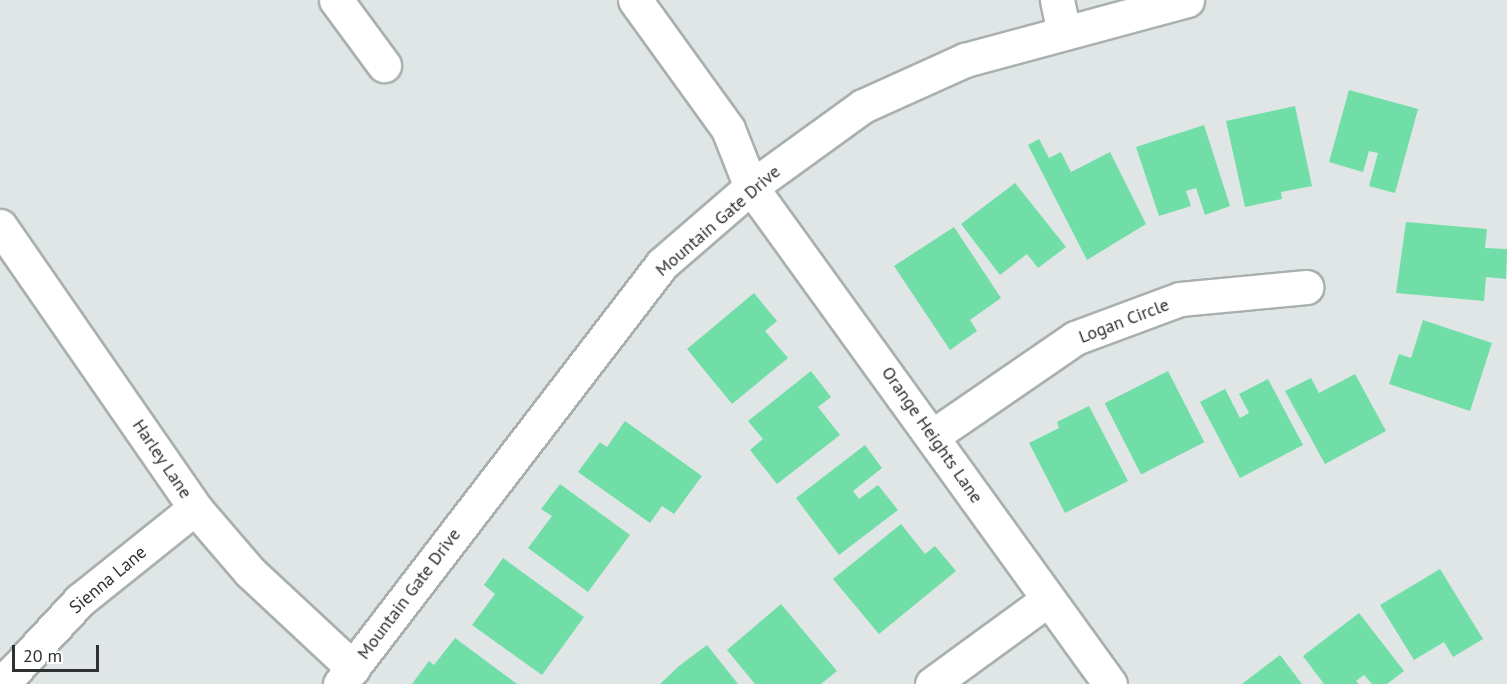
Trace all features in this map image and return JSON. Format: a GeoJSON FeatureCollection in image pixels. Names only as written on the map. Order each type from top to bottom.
{"type":"FeatureCollection","features":[{"type":"Feature","properties":{"kind":"street"},"geometry":{"type":"LineString","coordinates":[[336,0],[384,65]]}},
{"type":"Feature","properties":{"kind":"street","name":"Orange Heights Lane"},"geometry":{"type":"LineString","coordinates":[[635,0],[728,129],[752,187],[934,435],[1047,600],[1110,684]]}},
{"type":"Feature","properties":{"kind":"street"},"geometry":{"type":"LineString","coordinates":[[1057,0],[1064,32]]}},
{"type":"Feature","properties":{"kind":"street","name":"Mountain Gate Drive"},"geometry":{"type":"LineString","coordinates":[[346,676],[662,264],[752,187],[863,106],[965,60],[1187,0]]}},
{"type":"Feature","properties":{"kind":"street","name":"Harley Lane"},"geometry":{"type":"LineString","coordinates":[[0,226],[195,508],[250,572],[346,676]]}},
{"type":"Feature","properties":{"kind":"street","name":"Logan Circle"},"geometry":{"type":"LineString","coordinates":[[934,435],[1075,338],[1180,299],[1306,287]]}},
{"type":"Feature","properties":{"kind":"street","name":"Sienna Lane"},"geometry":{"type":"LineString","coordinates":[[2,684],[80,600],[195,508]]}},
{"type":"Feature","properties":{"kind":"street"},"geometry":{"type":"LineString","coordinates":[[932,684],[1047,600]]}},
{"type":"Feature","properties":{"kind":"building"},"geometry":{"type":"Polygon","coordinates":[[[1349,90],[1418,109],[1395,193],[1369,186],[1378,153],[1369,151],[1363,172],[1329,162],[1349,90]]]}},
{"type":"Feature","properties":{"kind":"building"},"geometry":{"type":"Polygon","coordinates":[[[1295,106],[1312,186],[1281,192],[1282,199],[1245,207],[1226,121],[1295,106]]]}},
{"type":"Feature","properties":{"kind":"building"},"geometry":{"type":"Polygon","coordinates":[[[1204,125],[1230,206],[1205,215],[1196,188],[1186,191],[1191,206],[1159,216],[1136,147],[1204,125]]]}},
{"type":"Feature","properties":{"kind":"building"},"geometry":{"type":"Polygon","coordinates":[[[1039,139],[1049,158],[1061,152],[1071,172],[1110,152],[1146,224],[1087,260],[1028,145],[1039,139]]]}},
{"type":"Feature","properties":{"kind":"building"},"geometry":{"type":"Polygon","coordinates":[[[1015,183],[1066,247],[1038,268],[1027,254],[1000,275],[961,224],[1015,183]]]}},
{"type":"Feature","properties":{"kind":"building"},"geometry":{"type":"Polygon","coordinates":[[[1406,222],[1487,229],[1485,248],[1507,249],[1506,279],[1486,277],[1484,301],[1396,293],[1406,222]]]}},
{"type":"Feature","properties":{"kind":"building"},"geometry":{"type":"Polygon","coordinates":[[[954,227],[1001,298],[970,320],[977,331],[950,350],[894,266],[954,227]]]}},
{"type":"Feature","properties":{"kind":"building"},"geometry":{"type":"Polygon","coordinates":[[[754,293],[777,321],[765,331],[788,358],[732,404],[687,349],[754,293]]]}},
{"type":"Feature","properties":{"kind":"building"},"geometry":{"type":"Polygon","coordinates":[[[1423,320],[1492,343],[1470,411],[1389,384],[1399,354],[1411,358],[1423,320]]]}},
{"type":"Feature","properties":{"kind":"building"},"geometry":{"type":"Polygon","coordinates":[[[811,371],[831,397],[818,407],[840,435],[777,484],[750,450],[763,439],[748,421],[811,371]]]}},
{"type":"Feature","properties":{"kind":"building"},"geometry":{"type":"Polygon","coordinates":[[[1168,371],[1204,442],[1141,475],[1105,403],[1168,371]]]}},
{"type":"Feature","properties":{"kind":"building"},"geometry":{"type":"Polygon","coordinates":[[[1355,374],[1386,431],[1325,464],[1285,391],[1311,378],[1319,393],[1355,374]]]}},
{"type":"Feature","properties":{"kind":"building"},"geometry":{"type":"Polygon","coordinates":[[[1268,379],[1303,445],[1240,478],[1200,402],[1225,389],[1240,418],[1249,413],[1239,394],[1268,379]]]}},
{"type":"Feature","properties":{"kind":"building"},"geometry":{"type":"Polygon","coordinates":[[[1089,406],[1128,481],[1065,513],[1029,443],[1059,428],[1057,422],[1089,406]]]}},
{"type":"Feature","properties":{"kind":"building"},"geometry":{"type":"Polygon","coordinates":[[[625,421],[702,476],[674,514],[662,506],[650,523],[578,472],[600,442],[607,447],[625,421]]]}},
{"type":"Feature","properties":{"kind":"building"},"geometry":{"type":"Polygon","coordinates":[[[865,445],[882,468],[853,491],[859,499],[878,485],[898,510],[839,555],[796,498],[865,445]]]}},
{"type":"Feature","properties":{"kind":"building"},"geometry":{"type":"Polygon","coordinates":[[[560,484],[630,535],[588,592],[528,548],[552,516],[541,509],[560,484]]]}},
{"type":"Feature","properties":{"kind":"building"},"geometry":{"type":"Polygon","coordinates":[[[901,524],[925,554],[935,546],[956,571],[879,634],[833,579],[901,524]]]}},
{"type":"Feature","properties":{"kind":"building"},"geometry":{"type":"Polygon","coordinates":[[[503,558],[584,617],[542,675],[472,625],[495,594],[484,585],[503,558]]]}},
{"type":"Feature","properties":{"kind":"building"},"geometry":{"type":"Polygon","coordinates":[[[1440,569],[1483,639],[1453,657],[1444,642],[1414,660],[1380,605],[1440,569]]]}},
{"type":"Feature","properties":{"kind":"building"},"geometry":{"type":"Polygon","coordinates":[[[781,604],[837,671],[821,684],[755,684],[727,650],[781,604]]]}},
{"type":"Feature","properties":{"kind":"building"},"geometry":{"type":"Polygon","coordinates":[[[1359,613],[1404,671],[1387,684],[1372,684],[1364,675],[1356,681],[1359,684],[1324,684],[1303,656],[1359,613]]]}},
{"type":"Feature","properties":{"kind":"building"},"geometry":{"type":"Polygon","coordinates":[[[455,638],[517,684],[412,684],[429,661],[434,665],[455,638]]]}},
{"type":"Feature","properties":{"kind":"building"},"geometry":{"type":"Polygon","coordinates":[[[707,645],[738,684],[660,684],[679,666],[707,645]]]}},
{"type":"Feature","properties":{"kind":"building"},"geometry":{"type":"Polygon","coordinates":[[[1280,655],[1302,684],[1242,684],[1280,655]]]}}]}
